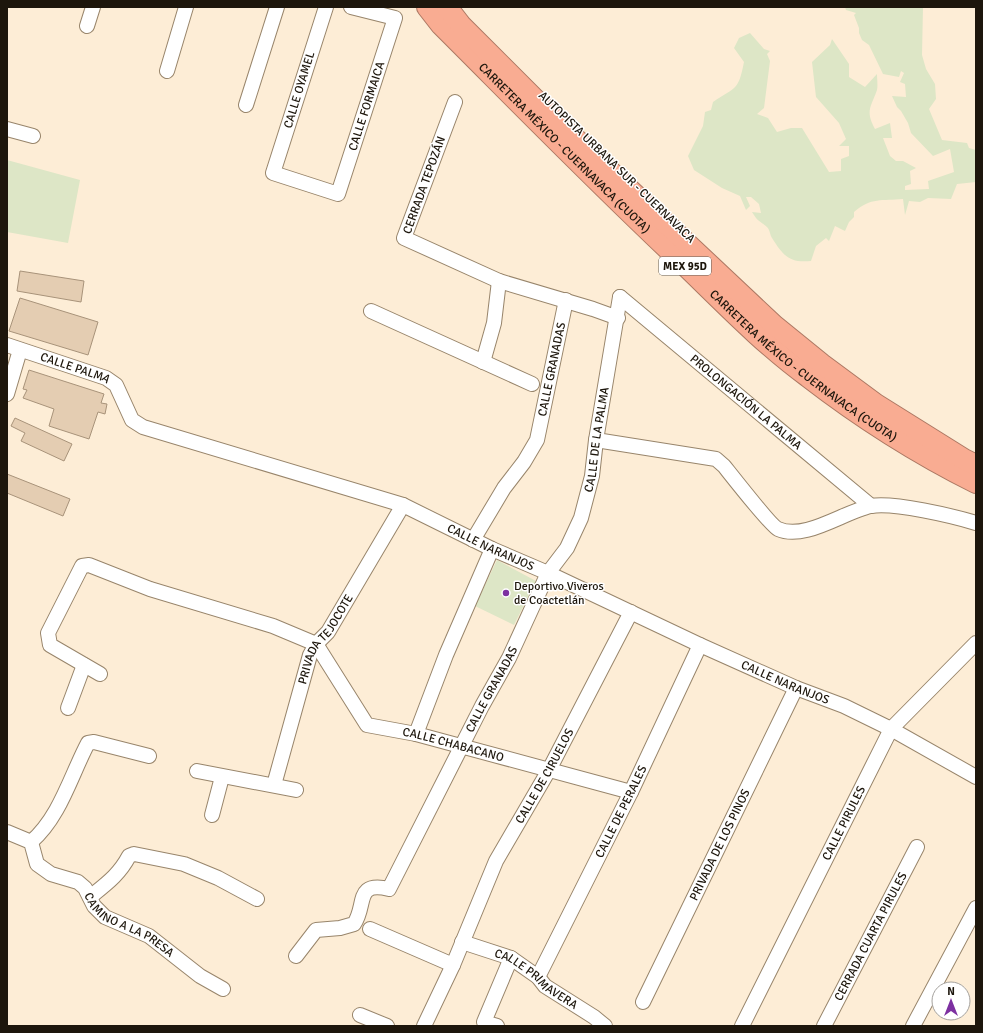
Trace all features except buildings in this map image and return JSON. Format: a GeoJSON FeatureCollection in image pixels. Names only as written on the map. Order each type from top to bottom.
{"type":"FeatureCollection","features":[{"type":"Feature","properties":{"kind":"highway","name":"CARRETERA MÉXICO - CUERNAVACA (CUOTA)"},"geometry":{"type":"LineString","coordinates":[[428,7],[441,25],[597,182],[764,340],[806,377],[890,436],[930,460],[976,481]]}},
{"type":"Feature","properties":{"kind":"highway","name":"AUTOPISTA URBANA SUR - CUERNAVACA"},"geometry":{"type":"LineString","coordinates":[[434,7],[478,58],[755,328],[817,381],[866,415],[920,450],[976,481]]}},
{"type":"Feature","properties":{"kind":"highway","name":"CARRETERA MÉXICO - CUERNAVACA (CUOTA)"},"geometry":{"type":"LineString","coordinates":[[447,7],[461,25],[559,123],[774,325],[822,364],[876,404],[964,459],[976,463]]}},
{"type":"Feature","properties":{"kind":"highway","name":"AUTOPISTA URBANA SUR - CUERNAVACA"},"geometry":{"type":"LineString","coordinates":[[457,7],[480,33],[664,214],[837,371],[888,409],[934,439],[976,463]]}},
{"type":"Feature","properties":{"kind":"street"},"geometry":{"type":"LineString","coordinates":[[87,26],[93,7]]}},
{"type":"Feature","properties":{"kind":"street"},"geometry":{"type":"LineString","coordinates":[[167,71],[186,7]]}},
{"type":"Feature","properties":{"kind":"street"},"geometry":{"type":"LineString","coordinates":[[246,105],[277,7]]}},
{"type":"Feature","properties":{"kind":"street","name":"CALLE OYAMEL"},"geometry":{"type":"LineString","coordinates":[[326,7],[273,173],[338,194]]}},
{"type":"Feature","properties":{"kind":"street","name":"CALLE FORMAICA"},"geometry":{"type":"LineString","coordinates":[[338,194],[395,18],[351,7]]}},
{"type":"Feature","properties":{"kind":"street","name":"CERRADA TEPOZÁN"},"geometry":{"type":"LineString","coordinates":[[455,102],[404,238],[499,281],[566,300],[618,318]]}},
{"type":"Feature","properties":{"kind":"street"},"geometry":{"type":"LineString","coordinates":[[7,129],[33,136]]}},
{"type":"Feature","properties":{"kind":"street"},"geometry":{"type":"LineString","coordinates":[[483,362],[494,323],[499,281]]}},
{"type":"Feature","properties":{"kind":"street","name":"CALLE DE LA PALMA"},"geometry":{"type":"LineString","coordinates":[[548,573],[567,548],[581,518],[592,476],[596,440],[618,318],[620,297]]}},
{"type":"Feature","properties":{"kind":"street","name":"PROLONGACIÓN LA PALMA"},"geometry":{"type":"LineString","coordinates":[[620,297],[871,506]]}},
{"type":"Feature","properties":{"kind":"street","name":"CALLE GRANADAS"},"geometry":{"type":"LineString","coordinates":[[472,540],[504,488],[524,462],[537,440],[566,300]]}},
{"type":"Feature","properties":{"kind":"street"},"geometry":{"type":"LineString","coordinates":[[371,311],[532,384]]}},
{"type":"Feature","properties":{"kind":"street","name":"CALLE PALMA"},"geometry":{"type":"LineString","coordinates":[[7,345],[106,378],[116,385],[132,420],[143,427]]}},
{"type":"Feature","properties":{"kind":"street"},"geometry":{"type":"LineString","coordinates":[[7,394],[20,350]]}},
{"type":"Feature","properties":{"kind":"street","name":"CALLE NARANJOS"},"geometry":{"type":"LineString","coordinates":[[143,427],[403,505],[472,540],[548,573],[700,645],[796,688],[844,706],[891,729],[976,777]]}},
{"type":"Feature","properties":{"kind":"street"},"geometry":{"type":"LineString","coordinates":[[596,440],[716,459],[724,466],[776,528],[789,532],[802,531],[871,506],[889,506],[948,515],[976,523]]}},
{"type":"Feature","properties":{"kind":"street","name":"PRIVADA TEJOCOTE"},"geometry":{"type":"LineString","coordinates":[[274,785],[310,655],[316,644],[328,632],[403,505]]}},
{"type":"Feature","properties":{"kind":"street"},"geometry":{"type":"LineString","coordinates":[[416,734],[446,655],[492,549]]}},
{"type":"Feature","properties":{"kind":"street"},"geometry":{"type":"LineString","coordinates":[[100,674],[50,645],[48,633],[82,566],[89,565],[150,589],[273,626],[316,644]]}},
{"type":"Feature","properties":{"kind":"street","name":"CALLE GRANADAS"},"geometry":{"type":"LineString","coordinates":[[296,956],[316,930],[340,928],[354,924],[358,916],[362,898],[366,891],[373,887],[389,889],[509,658],[548,573]]}},
{"type":"Feature","properties":{"kind":"street","name":"CALLE DE CIRUELOS"},"geometry":{"type":"LineString","coordinates":[[424,1026],[453,965],[496,861],[549,770],[631,612]]}},
{"type":"Feature","properties":{"kind":"street","name":"CALLE PIRULES"},"geometry":{"type":"LineString","coordinates":[[742,1026],[891,729],[976,643]]}},
{"type":"Feature","properties":{"kind":"street","name":"CALLE CHABACANO"},"geometry":{"type":"LineString","coordinates":[[316,644],[367,725],[416,734],[631,792]]}},
{"type":"Feature","properties":{"kind":"street","name":"CALLE DE PERALES"},"geometry":{"type":"LineString","coordinates":[[538,977],[631,792],[700,645]]}},
{"type":"Feature","properties":{"kind":"street"},"geometry":{"type":"LineString","coordinates":[[68,708],[84,665]]}},
{"type":"Feature","properties":{"kind":"street","name":"PRIVADA DE LOS PINOS"},"geometry":{"type":"LineString","coordinates":[[643,1002],[796,688]]}},
{"type":"Feature","properties":{"kind":"street"},"geometry":{"type":"LineString","coordinates":[[7,832],[31,842],[46,825],[59,803],[88,743],[94,742],[149,756]]}},
{"type":"Feature","properties":{"kind":"street"},"geometry":{"type":"LineString","coordinates":[[197,771],[296,790]]}},
{"type":"Feature","properties":{"kind":"street"},"geometry":{"type":"LineString","coordinates":[[212,815],[222,776]]}},
{"type":"Feature","properties":{"kind":"street","name":"CAMINO A LA PRESA"},"geometry":{"type":"LineString","coordinates":[[31,842],[38,864],[51,874],[78,882],[85,888],[94,906],[104,917],[149,936],[200,976],[223,989]]}},
{"type":"Feature","properties":{"kind":"street","name":"CERRADA CUARTA PIRULES"},"geometry":{"type":"LineString","coordinates":[[824,1026],[918,847]]}},
{"type":"Feature","properties":{"kind":"street"},"geometry":{"type":"LineString","coordinates":[[90,897],[120,872],[129,856],[134,854],[184,864],[218,878],[257,899]]}},
{"type":"Feature","properties":{"kind":"street"},"geometry":{"type":"LineString","coordinates":[[913,1026],[976,908]]}},
{"type":"Feature","properties":{"kind":"street"},"geometry":{"type":"LineString","coordinates":[[370,929],[453,965]]}},
{"type":"Feature","properties":{"kind":"street","name":"CALLE PRIMAVERA"},"geometry":{"type":"LineString","coordinates":[[462,942],[511,958],[538,977],[545,986],[594,1017],[605,1026]]}},
{"type":"Feature","properties":{"kind":"street"},"geometry":{"type":"LineString","coordinates":[[497,1026],[484,1022],[511,958]]}},
{"type":"Feature","properties":{"kind":"street"},"geometry":{"type":"LineString","coordinates":[[360,1015],[387,1026]]}},
{"type":"Feature","properties":{"kind":"green space"},"geometry":{"type":"Polygon","coordinates":[[[845,7],[923,7],[922,55],[926,69],[935,84],[936,99],[929,109],[942,140],[967,143],[969,148],[976,150],[976,182],[957,184],[951,199],[928,198],[920,202],[909,201],[905,215],[903,199],[877,201],[866,204],[854,212],[854,217],[849,222],[845,231],[835,226],[829,241],[826,238],[816,246],[811,261],[798,261],[788,257],[780,250],[772,238],[768,228],[754,215],[752,212],[761,213],[759,204],[751,197],[746,197],[750,206],[746,210],[740,196],[722,188],[694,170],[688,156],[703,126],[705,112],[711,110],[713,102],[738,84],[744,62],[734,48],[739,38],[750,33],[764,49],[770,51],[767,54],[770,61],[764,108],[757,114],[768,118],[777,132],[791,128],[802,128],[829,172],[841,171],[841,159],[849,156],[849,146],[839,146],[846,139],[839,123],[816,97],[812,62],[830,45],[832,39],[849,64],[849,77],[865,87],[877,74],[877,88],[870,109],[870,118],[875,129],[890,123],[892,138],[883,138],[890,156],[896,161],[903,161],[916,168],[910,171],[911,184],[905,186],[905,190],[929,189],[928,181],[954,172],[950,149],[933,156],[911,133],[908,123],[897,107],[892,96],[906,97],[905,84],[900,82],[904,73],[901,71],[899,77],[883,74],[869,45],[862,40],[854,15],[856,13],[846,10],[845,7]]]}},
{"type":"Feature","properties":{"kind":"green space"},"geometry":{"type":"Polygon","coordinates":[[[7,160],[80,180],[68,243],[7,232],[7,160]]]}},
{"type":"Feature","properties":{"kind":"green space","name":"Deportivo Viveros de Coactetlán"},"geometry":{"type":"Polygon","coordinates":[[[497,560],[536,581],[514,625],[475,606],[497,560]]]}},
{"type":"Feature","properties":{"kind":"place","name":"Deportivo Viveros de Coactetlán"},"geometry":{"type":"Point","coordinates":[506,593]}}]}
